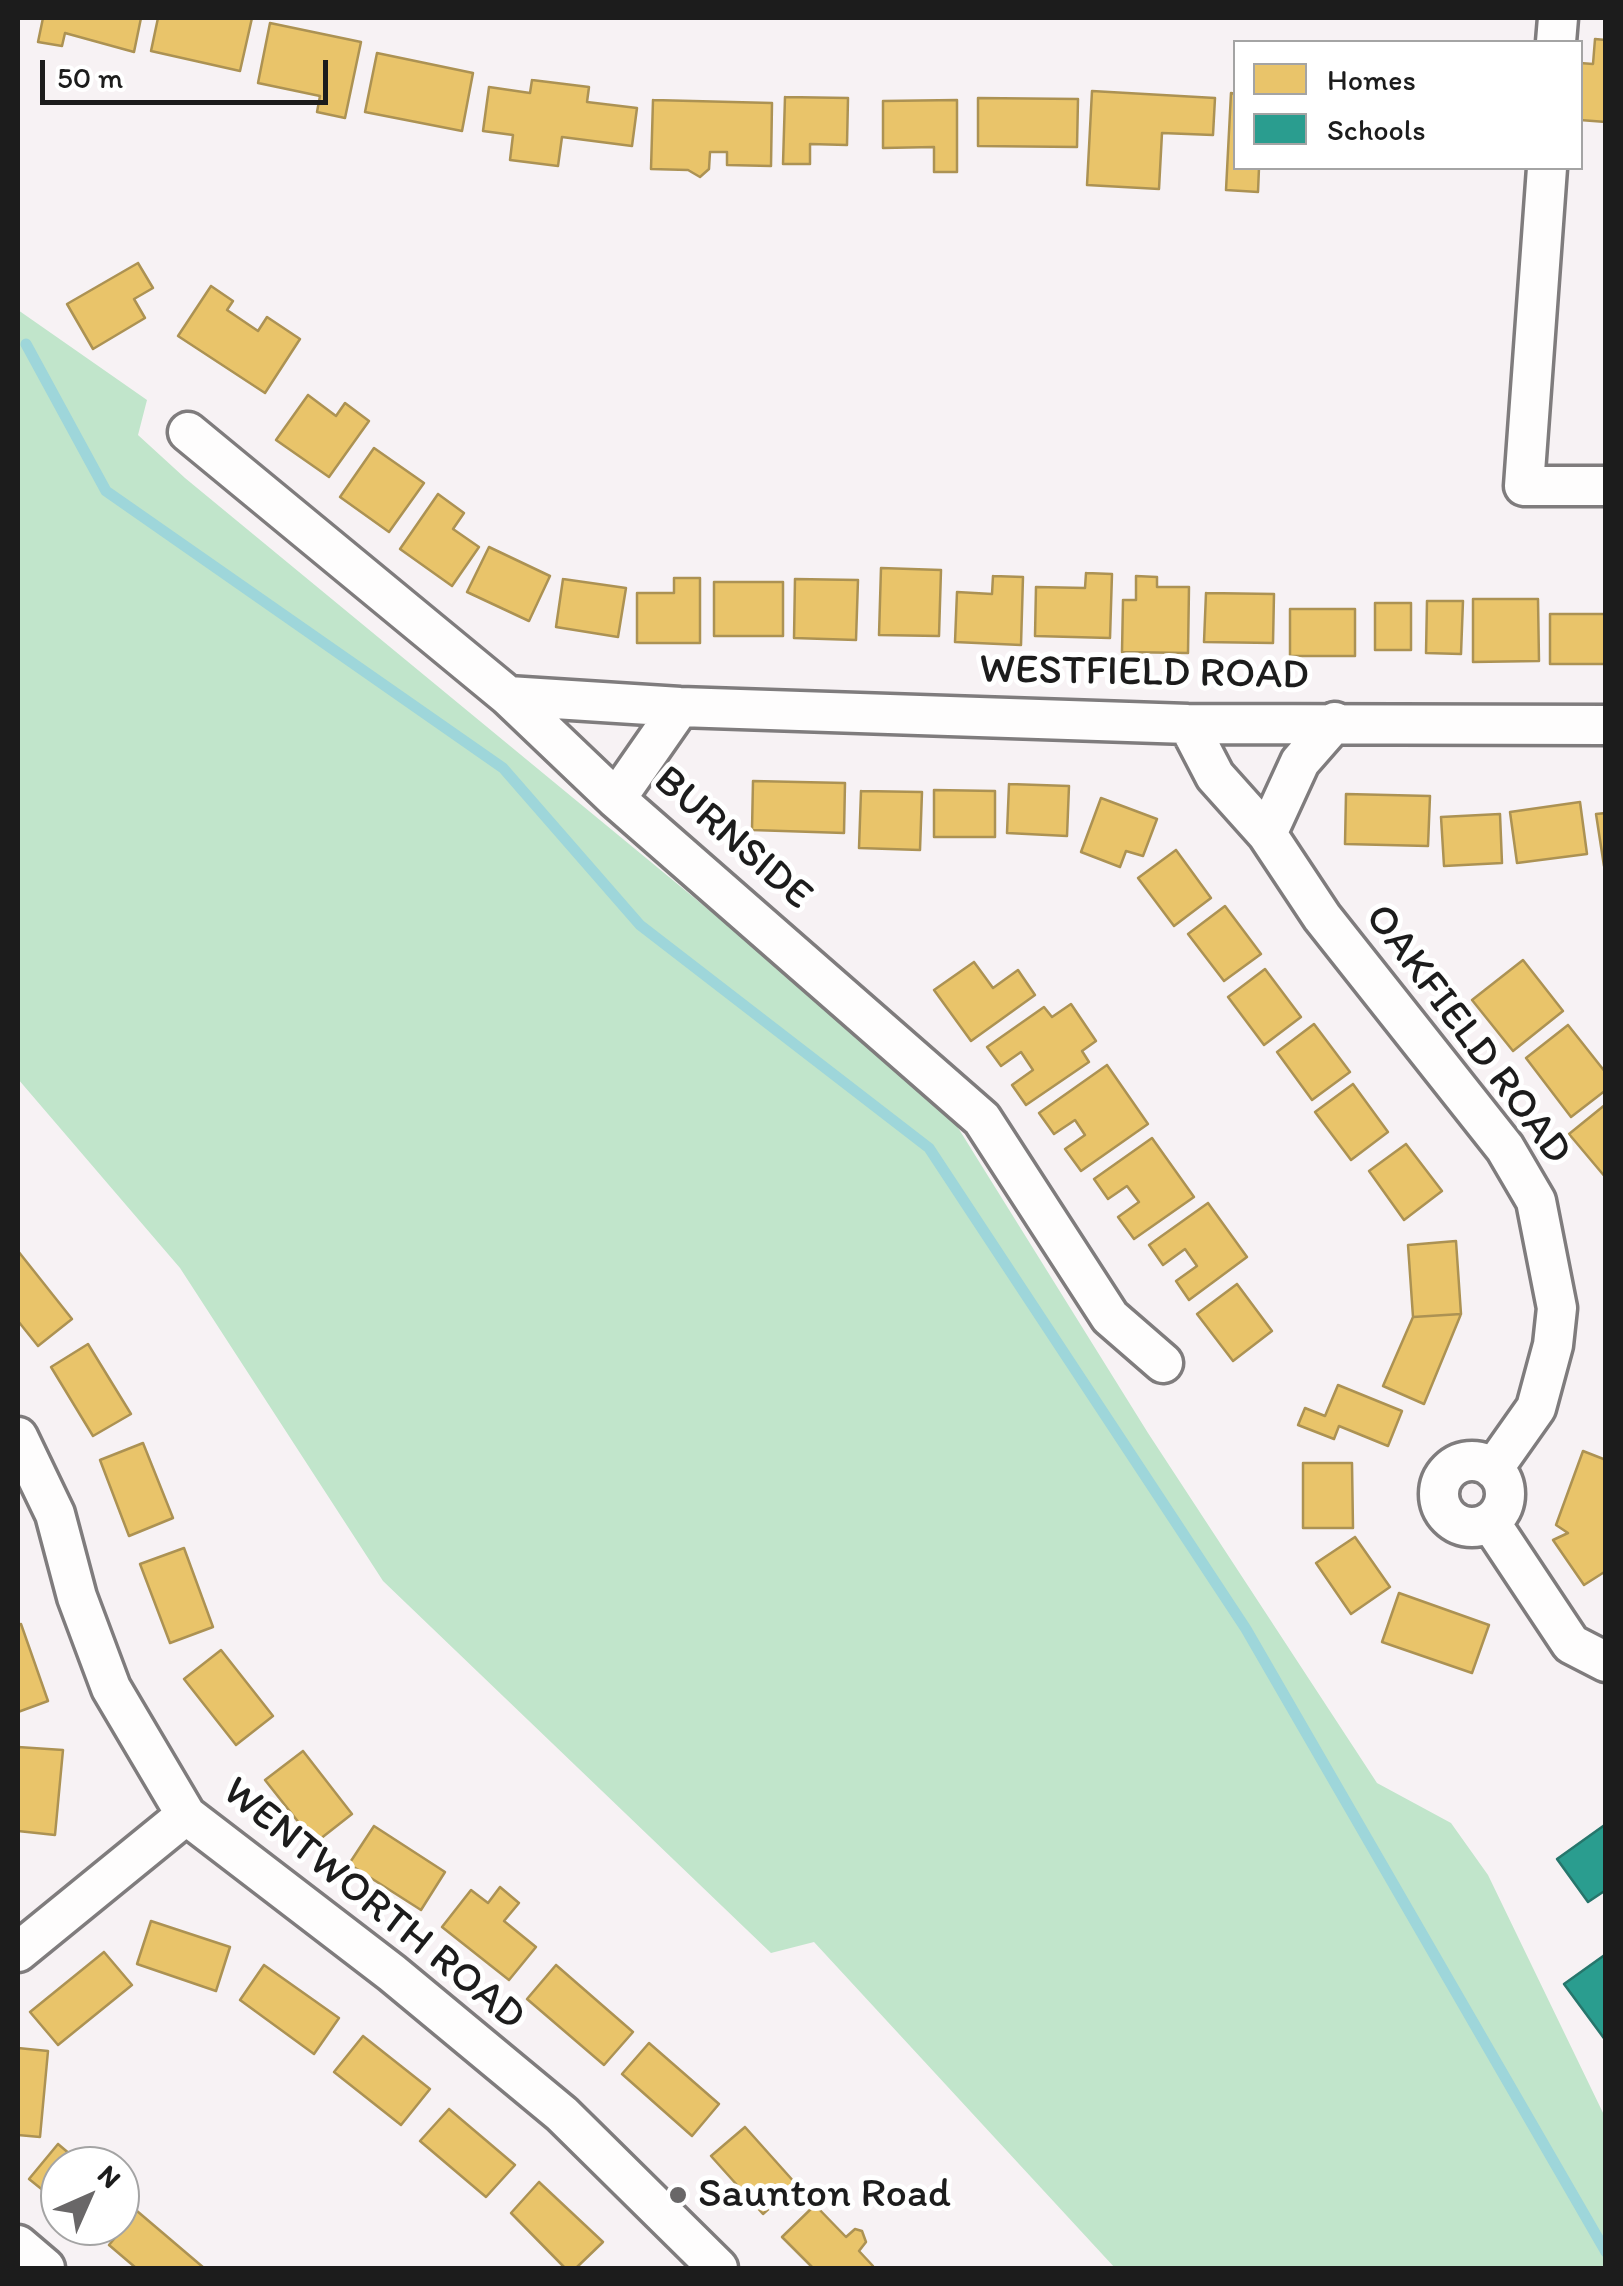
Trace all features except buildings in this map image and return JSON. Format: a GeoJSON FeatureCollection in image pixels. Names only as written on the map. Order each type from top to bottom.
{"type":"FeatureCollection","features":[{"type":"Feature","properties":{"kind":"street"},"geometry":{"type":"LineString","coordinates":[[1547,170],[1524,486],[1606,486]]}},
{"type":"Feature","properties":{"kind":"street","name":"BURNSIDE"},"geometry":{"type":"LineString","coordinates":[[188,432],[508,696],[616,799],[982,1120],[1110,1316],[1163,1363]]}},
{"type":"Feature","properties":{"kind":"street","name":"WESTFIELD ROAD"},"geometry":{"type":"LineString","coordinates":[[508,696],[680,707],[1188,724],[1606,725]]}},
{"type":"Feature","properties":{"kind":"street"},"geometry":{"type":"LineString","coordinates":[[616,799],[680,707]]}},
{"type":"Feature","properties":{"kind":"street"},"geometry":{"type":"LineString","coordinates":[[1267,834],[1300,762],[1335,722]]}},
{"type":"Feature","properties":{"kind":"street","name":"OAKFIELD ROAD"},"geometry":{"type":"LineString","coordinates":[[1188,724],[1215,776],[1267,834],[1322,917],[1505,1148],[1536,1201],[1557,1308],[1552,1345],[1536,1408],[1493,1469]]}},
{"type":"Feature","properties":{"kind":"street","name":"WENTWORTH ROAD"},"geometry":{"type":"LineString","coordinates":[[18,1437],[55,1514],[77,1597],[111,1688],[186,1816],[392,1973],[562,2114],[718,2268]]}},
{"type":"Feature","properties":{"kind":"street"},"geometry":{"type":"LineString","coordinates":[[1473,1460],[1493,1469],[1505,1496],[1490,1522],[1469,1527],[1448,1518],[1439,1497],[1444,1476],[1452,1468],[1473,1460]]}},
{"type":"Feature","properties":{"kind":"street"},"geometry":{"type":"LineString","coordinates":[[1490,1522],[1570,1644],[1606,1662]]}},
{"type":"Feature","properties":{"kind":"street"},"geometry":{"type":"LineString","coordinates":[[18,1952],[186,1816]]}},
{"type":"Feature","properties":{"kind":"street"},"geometry":{"type":"LineString","coordinates":[[18,2245],[45,2268]]}},
{"type":"Feature","properties":{"kind":"green space"},"geometry":{"type":"Polygon","coordinates":[[[18,310],[147,400],[138,435],[185,478],[942,1102],[1148,1433],[1377,1783],[1451,1823],[1488,1875],[1605,2117],[1605,2268],[1115,2268],[814,1942],[771,1953],[383,1581],[180,1268],[18,1079],[18,310]]]}},
{"type":"Feature","properties":{"kind":"waterway"},"geometry":{"type":"LineString","coordinates":[[26,344],[106,491],[503,768],[640,925],[929,1148],[1246,1629],[1606,2252]]}},
{"type":"Feature","properties":{"kind":"place","name":"Saunton Road"},"geometry":{"type":"Point","coordinates":[678,2195]}}]}
